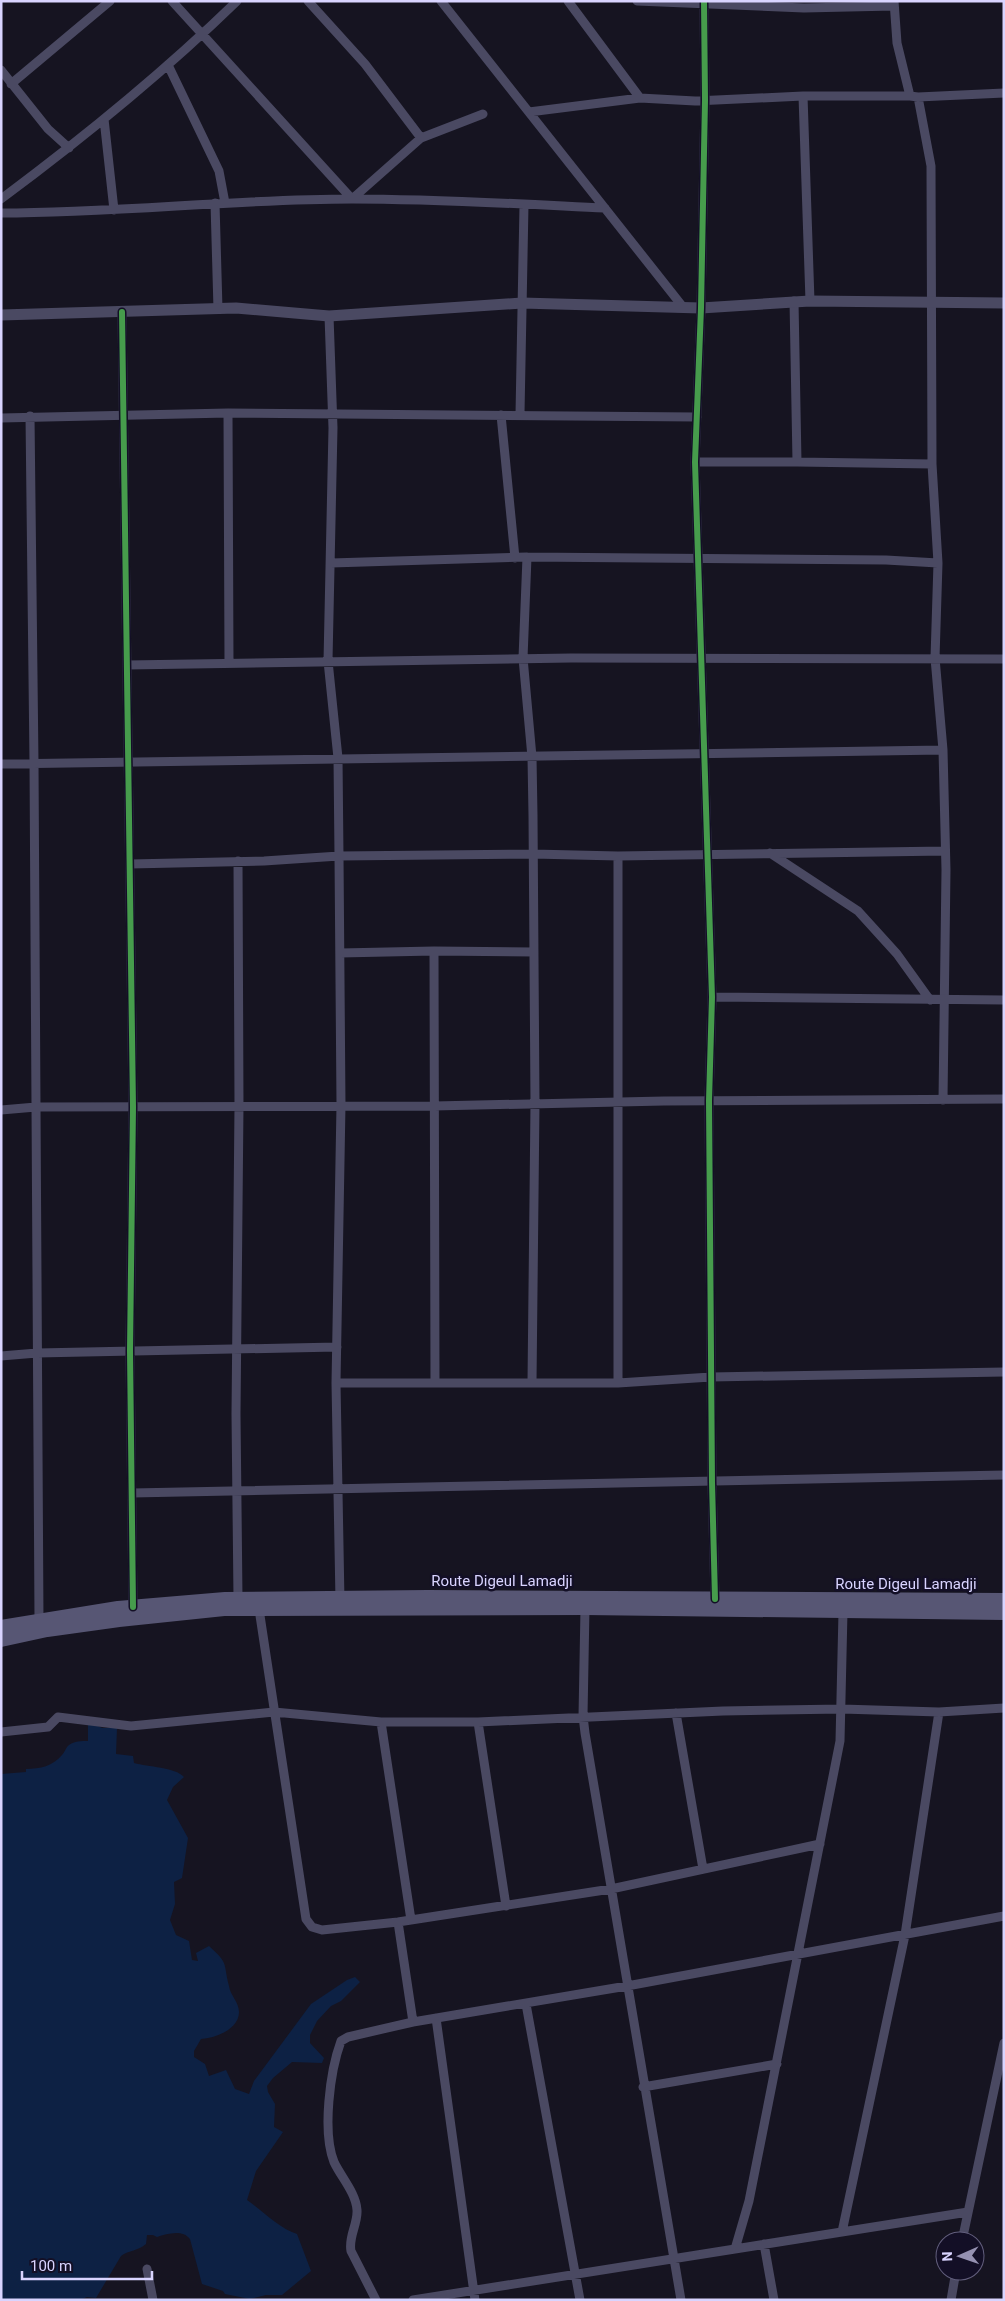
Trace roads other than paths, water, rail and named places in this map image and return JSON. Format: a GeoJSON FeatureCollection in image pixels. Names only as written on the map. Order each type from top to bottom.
{"type":"FeatureCollection","features":[{"type":"Feature","properties":{"kind":"main road","name":"Route Digeul Lamadji"},"geometry":{"type":"LineString","coordinates":[[1,1627],[133,1606],[238,1598],[340,1603],[715,1599],[1004,1600]]}},
{"type":"Feature","properties":{"kind":"main road"},"geometry":{"type":"LineString","coordinates":[[1,1640],[47,1630],[184,1612],[340,1603],[1004,1613]]}},
{"type":"Feature","properties":{"kind":"street"},"geometry":{"type":"LineString","coordinates":[[12,84],[110,1]]}},
{"type":"Feature","properties":{"kind":"street"},"geometry":{"type":"LineString","coordinates":[[172,1],[352,199]]}},
{"type":"Feature","properties":{"kind":"street"},"geometry":{"type":"LineString","coordinates":[[1,199],[104,120],[204,34],[237,1]]}},
{"type":"Feature","properties":{"kind":"street"},"geometry":{"type":"LineString","coordinates":[[308,1],[365,64],[422,138]]}},
{"type":"Feature","properties":{"kind":"street"},"geometry":{"type":"LineString","coordinates":[[441,1],[682,307]]}},
{"type":"Feature","properties":{"kind":"street"},"geometry":{"type":"LineString","coordinates":[[568,1],[640,98]]}},
{"type":"Feature","properties":{"kind":"street"},"geometry":{"type":"LineString","coordinates":[[637,1],[804,8],[894,3],[897,43],[914,96],[931,166],[932,464],[938,563],[936,658],[943,750],[945,851],[946,962],[943,1100]]}},
{"type":"Feature","properties":{"kind":"street"},"geometry":{"type":"LineString","coordinates":[[704,3],[705,100],[701,308],[695,462],[712,997],[708,1101],[715,1599]]}},
{"type":"Feature","properties":{"kind":"street"},"geometry":{"type":"LineString","coordinates":[[168,65],[219,171],[225,203]]}},
{"type":"Feature","properties":{"kind":"street"},"geometry":{"type":"LineString","coordinates":[[1,70],[48,129],[69,148]]}},
{"type":"Feature","properties":{"kind":"street"},"geometry":{"type":"LineString","coordinates":[[529,112],[640,98],[705,100],[803,96],[914,96],[1004,93]]}},
{"type":"Feature","properties":{"kind":"street"},"geometry":{"type":"LineString","coordinates":[[803,96],[810,300]]}},
{"type":"Feature","properties":{"kind":"street"},"geometry":{"type":"LineString","coordinates":[[352,199],[422,138],[483,114]]}},
{"type":"Feature","properties":{"kind":"street"},"geometry":{"type":"LineString","coordinates":[[104,120],[114,210]]}},
{"type":"Feature","properties":{"kind":"street"},"geometry":{"type":"LineString","coordinates":[[1,213],[114,210],[215,203],[352,199],[605,208]]}},
{"type":"Feature","properties":{"kind":"street"},"geometry":{"type":"LineString","coordinates":[[215,203],[218,309]]}},
{"type":"Feature","properties":{"kind":"street"},"geometry":{"type":"LineString","coordinates":[[520,414],[524,205]]}},
{"type":"Feature","properties":{"kind":"street"},"geometry":{"type":"LineString","coordinates":[[1,315],[236,308],[329,316],[522,303],[701,308],[810,300],[1004,303]]}},
{"type":"Feature","properties":{"kind":"street"},"geometry":{"type":"LineString","coordinates":[[794,301],[797,462]]}},
{"type":"Feature","properties":{"kind":"street"},"geometry":{"type":"LineString","coordinates":[[122,312],[133,1106],[130,1351],[133,1606]]}},
{"type":"Feature","properties":{"kind":"street"},"geometry":{"type":"LineString","coordinates":[[329,316],[332,414],[328,661],[338,758],[340,952],[341,1105],[336,1383],[340,1603]]}},
{"type":"Feature","properties":{"kind":"street"},"geometry":{"type":"LineString","coordinates":[[1,418],[228,413],[697,417]]}},
{"type":"Feature","properties":{"kind":"street"},"geometry":{"type":"LineString","coordinates":[[228,413],[229,662]]}},
{"type":"Feature","properties":{"kind":"street"},"geometry":{"type":"LineString","coordinates":[[501,415],[515,558]]}},
{"type":"Feature","properties":{"kind":"street"},"geometry":{"type":"LineString","coordinates":[[30,416],[34,763],[38,1621]]}},
{"type":"Feature","properties":{"kind":"street"},"geometry":{"type":"LineString","coordinates":[[695,462],[932,464]]}},
{"type":"Feature","properties":{"kind":"street"},"geometry":{"type":"LineString","coordinates":[[331,563],[527,557],[698,560],[886,560],[938,563]]}},
{"type":"Feature","properties":{"kind":"street"},"geometry":{"type":"LineString","coordinates":[[527,557],[523,658],[532,757],[534,952],[532,1383]]}},
{"type":"Feature","properties":{"kind":"street"},"geometry":{"type":"LineString","coordinates":[[126,665],[523,658],[1004,659]]}},
{"type":"Feature","properties":{"kind":"street"},"geometry":{"type":"LineString","coordinates":[[1,764],[943,750]]}},
{"type":"Feature","properties":{"kind":"street"},"geometry":{"type":"LineString","coordinates":[[130,864],[339,856],[533,854],[618,856],[945,851]]}},
{"type":"Feature","properties":{"kind":"street"},"geometry":{"type":"LineString","coordinates":[[770,853],[858,911],[897,954],[930,1000]]}},
{"type":"Feature","properties":{"kind":"street"},"geometry":{"type":"LineString","coordinates":[[618,856],[618,1383]]}},
{"type":"Feature","properties":{"kind":"street"},"geometry":{"type":"LineString","coordinates":[[238,861],[238,1598]]}},
{"type":"Feature","properties":{"kind":"street"},"geometry":{"type":"LineString","coordinates":[[434,951],[435,1383]]}},
{"type":"Feature","properties":{"kind":"street"},"geometry":{"type":"LineString","coordinates":[[340,952],[534,952]]}},
{"type":"Feature","properties":{"kind":"street"},"geometry":{"type":"LineString","coordinates":[[712,997],[1004,1000]]}},
{"type":"Feature","properties":{"kind":"street"},"geometry":{"type":"LineString","coordinates":[[1,1110],[36,1107],[434,1106],[534,1103],[1004,1099]]}},
{"type":"Feature","properties":{"kind":"street"},"geometry":{"type":"LineString","coordinates":[[1,1356],[37,1353],[337,1347]]}},
{"type":"Feature","properties":{"kind":"street"},"geometry":{"type":"LineString","coordinates":[[336,1383],[618,1383],[711,1377],[1004,1372]]}},
{"type":"Feature","properties":{"kind":"street"},"geometry":{"type":"LineString","coordinates":[[132,1493],[1004,1475]]}},
{"type":"Feature","properties":{"kind":"street"},"geometry":{"type":"LineString","coordinates":[[585,1608],[583,1716],[643,2087],[680,2300]]}},
{"type":"Feature","properties":{"kind":"street"},"geometry":{"type":"LineString","coordinates":[[259,1609],[306,1919],[312,1927],[322,1930],[398,1922],[611,1889],[820,1844]]}},
{"type":"Feature","properties":{"kind":"street"},"geometry":{"type":"LineString","coordinates":[[735,2249],[749,2201],[840,1741],[843,1612]]}},
{"type":"Feature","properties":{"kind":"street"},"geometry":{"type":"LineString","coordinates":[[1,1732],[48,1727],[58,1717],[131,1726],[274,1712],[381,1722],[478,1722],[676,1713],[842,1709],[939,1712],[1004,1708]]}},
{"type":"Feature","properties":{"kind":"street"},"geometry":{"type":"LineString","coordinates":[[842,2232],[905,1935],[939,1712]]}},
{"type":"Feature","properties":{"kind":"street"},"geometry":{"type":"LineString","coordinates":[[676,1713],[703,1869]]}},
{"type":"Feature","properties":{"kind":"street"},"geometry":{"type":"LineString","coordinates":[[381,1722],[412,1920]]}},
{"type":"Feature","properties":{"kind":"street"},"geometry":{"type":"LineString","coordinates":[[478,1722],[506,1906]]}},
{"type":"Feature","properties":{"kind":"street"},"geometry":{"type":"LineString","coordinates":[[376,2300],[351,2251],[349,2244],[357,2209],[335,2162],[330,2146],[330,2085],[341,2041],[348,2037],[413,2022],[627,1986],[1004,1916]]}},
{"type":"Feature","properties":{"kind":"street"},"geometry":{"type":"LineString","coordinates":[[398,1922],[413,2022]]}},
{"type":"Feature","properties":{"kind":"street"},"geometry":{"type":"LineString","coordinates":[[526,2004],[580,2300]]}},
{"type":"Feature","properties":{"kind":"street"},"geometry":{"type":"LineString","coordinates":[[436,2018],[475,2300]]}},
{"type":"Feature","properties":{"kind":"street"},"geometry":{"type":"LineString","coordinates":[[964,2231],[1004,2043]]}},
{"type":"Feature","properties":{"kind":"street"},"geometry":{"type":"LineString","coordinates":[[643,2087],[777,2064]]}},
{"type":"Feature","properties":{"kind":"street"},"geometry":{"type":"LineString","coordinates":[[413,2300],[968,2212]]}},
{"type":"Feature","properties":{"kind":"street"},"geometry":{"type":"LineString","coordinates":[[764,2244],[774,2300]]}},
{"type":"Feature","properties":{"kind":"street"},"geometry":{"type":"LineString","coordinates":[[147,2268],[153,2300]]}},
{"type":"Feature","properties":{"kind":"street"},"geometry":{"type":"LineString","coordinates":[[951,2300],[954,2281]]}},
{"type":"Feature","properties":{"kind":"water"},"geometry":{"type":"Polygon","coordinates":[[[94,1724],[102,1728],[117,1728],[116,1754],[133,1756],[134,1763],[168,1769],[184,1777],[173,1787],[167,1800],[188,1838],[182,1878],[174,1882],[175,1904],[170,1920],[176,1935],[189,1941],[192,1960],[198,1961],[196,1953],[209,1946],[223,1960],[230,1989],[238,2005],[239,2012],[238,2018],[231,2028],[213,2037],[201,2039],[194,2051],[194,2057],[205,2064],[209,2076],[226,2070],[235,2089],[249,2094],[254,2081],[311,2004],[347,1980],[355,1977],[360,1982],[341,2001],[331,2006],[317,2021],[310,2035],[310,2043],[324,2058],[322,2063],[292,2062],[273,2078],[267,2086],[268,2092],[275,2104],[274,2127],[283,2132],[256,2171],[247,2200],[277,2224],[297,2234],[311,2271],[282,2295],[266,2295],[250,2299],[225,2294],[223,2291],[202,2284],[190,2239],[183,2234],[174,2233],[157,2237],[147,2235],[146,2244],[121,2256],[96,2298],[87,2297],[80,2300],[1,2300],[1,1774],[26,1772],[26,1769],[50,1764],[58,1759],[71,1744],[78,1741],[88,1741],[88,1725],[94,1724]]]}}]}
